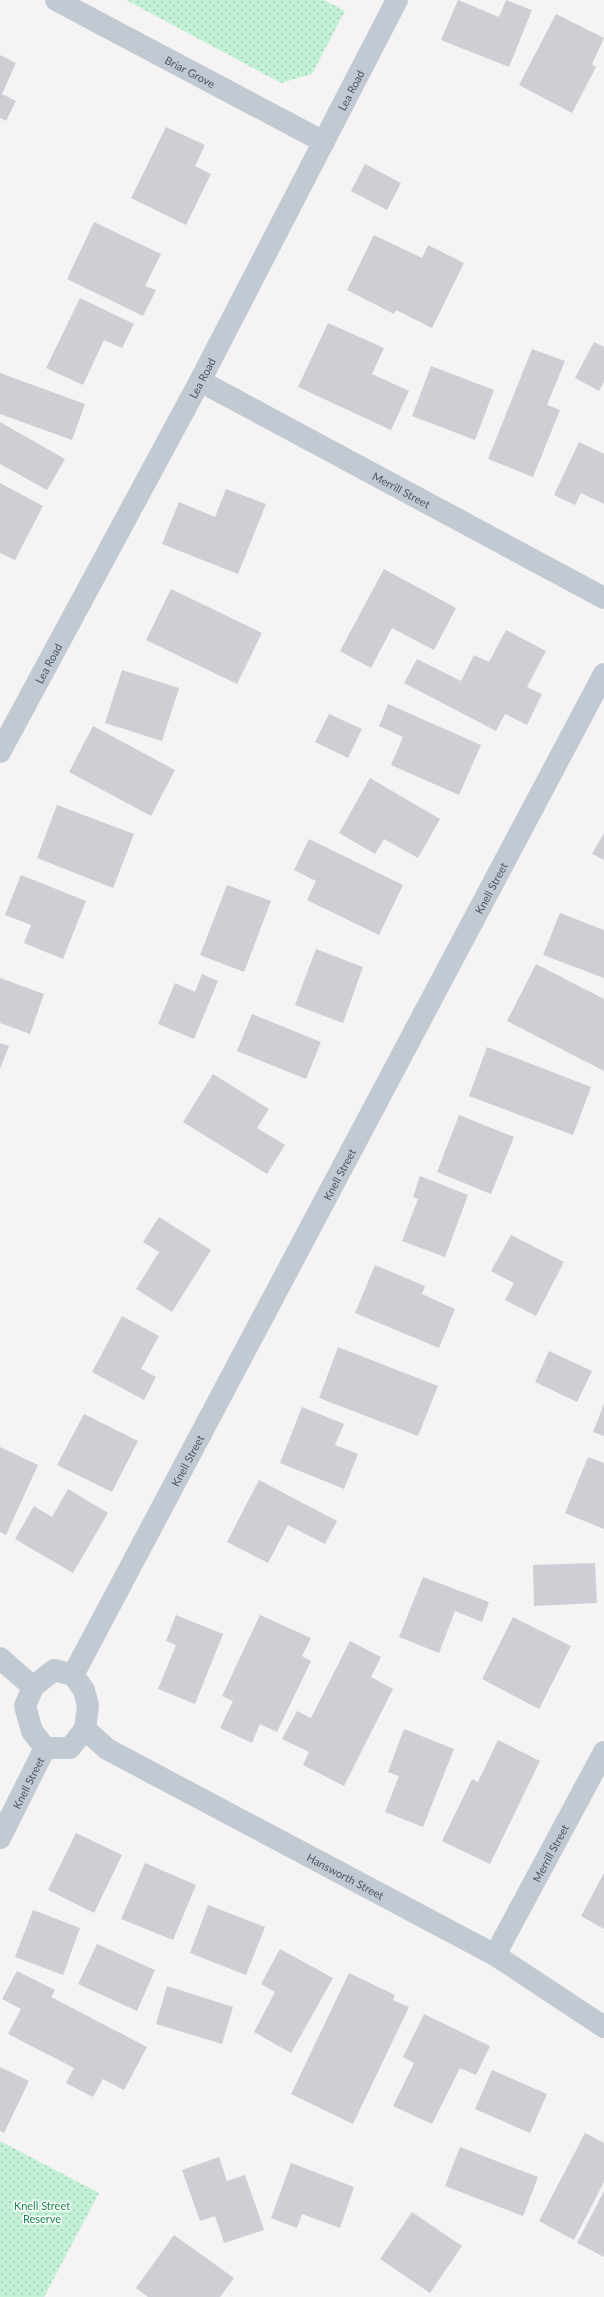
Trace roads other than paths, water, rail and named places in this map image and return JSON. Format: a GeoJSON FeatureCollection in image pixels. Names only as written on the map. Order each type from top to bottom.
{"type":"FeatureCollection","features":[{"type":"Feature","properties":{"kind":"street","name":"Briar Grove"},"geometry":{"type":"LineString","coordinates":[[56,0],[324,142]]}},
{"type":"Feature","properties":{"kind":"street","name":"Lea Road"},"geometry":{"type":"LineString","coordinates":[[0,752],[200,381],[397,0]]}},
{"type":"Feature","properties":{"kind":"street","name":"Merrill Street"},"geometry":{"type":"LineString","coordinates":[[200,381],[604,598]]}},
{"type":"Feature","properties":{"kind":"street","name":"Knell Street"},"geometry":{"type":"LineString","coordinates":[[73,1675],[604,674]]}},
{"type":"Feature","properties":{"kind":"street"},"geometry":{"type":"LineString","coordinates":[[0,1658],[34,1687]]}},
{"type":"Feature","properties":{"kind":"street"},"geometry":{"type":"LineString","coordinates":[[54,1670],[73,1675],[84,1690],[88,1706],[85,1729],[70,1748],[45,1748],[32,1731],[25,1706],[34,1687],[54,1670]]}},
{"type":"Feature","properties":{"kind":"street","name":"Hansworth Street"},"geometry":{"type":"LineString","coordinates":[[85,1729],[107,1749],[495,1954],[604,2027]]}},
{"type":"Feature","properties":{"kind":"street","name":"Knell Street"},"geometry":{"type":"LineString","coordinates":[[0,1838],[45,1748]]}},
{"type":"Feature","properties":{"kind":"street","name":"Merrill Street"},"geometry":{"type":"LineString","coordinates":[[495,1954],[604,1752]]}},
{"type":"Feature","properties":{"kind":"park label","name":"Knell Street Reserve"},"geometry":{"type":"Point","coordinates":[42,2211]}}]}
